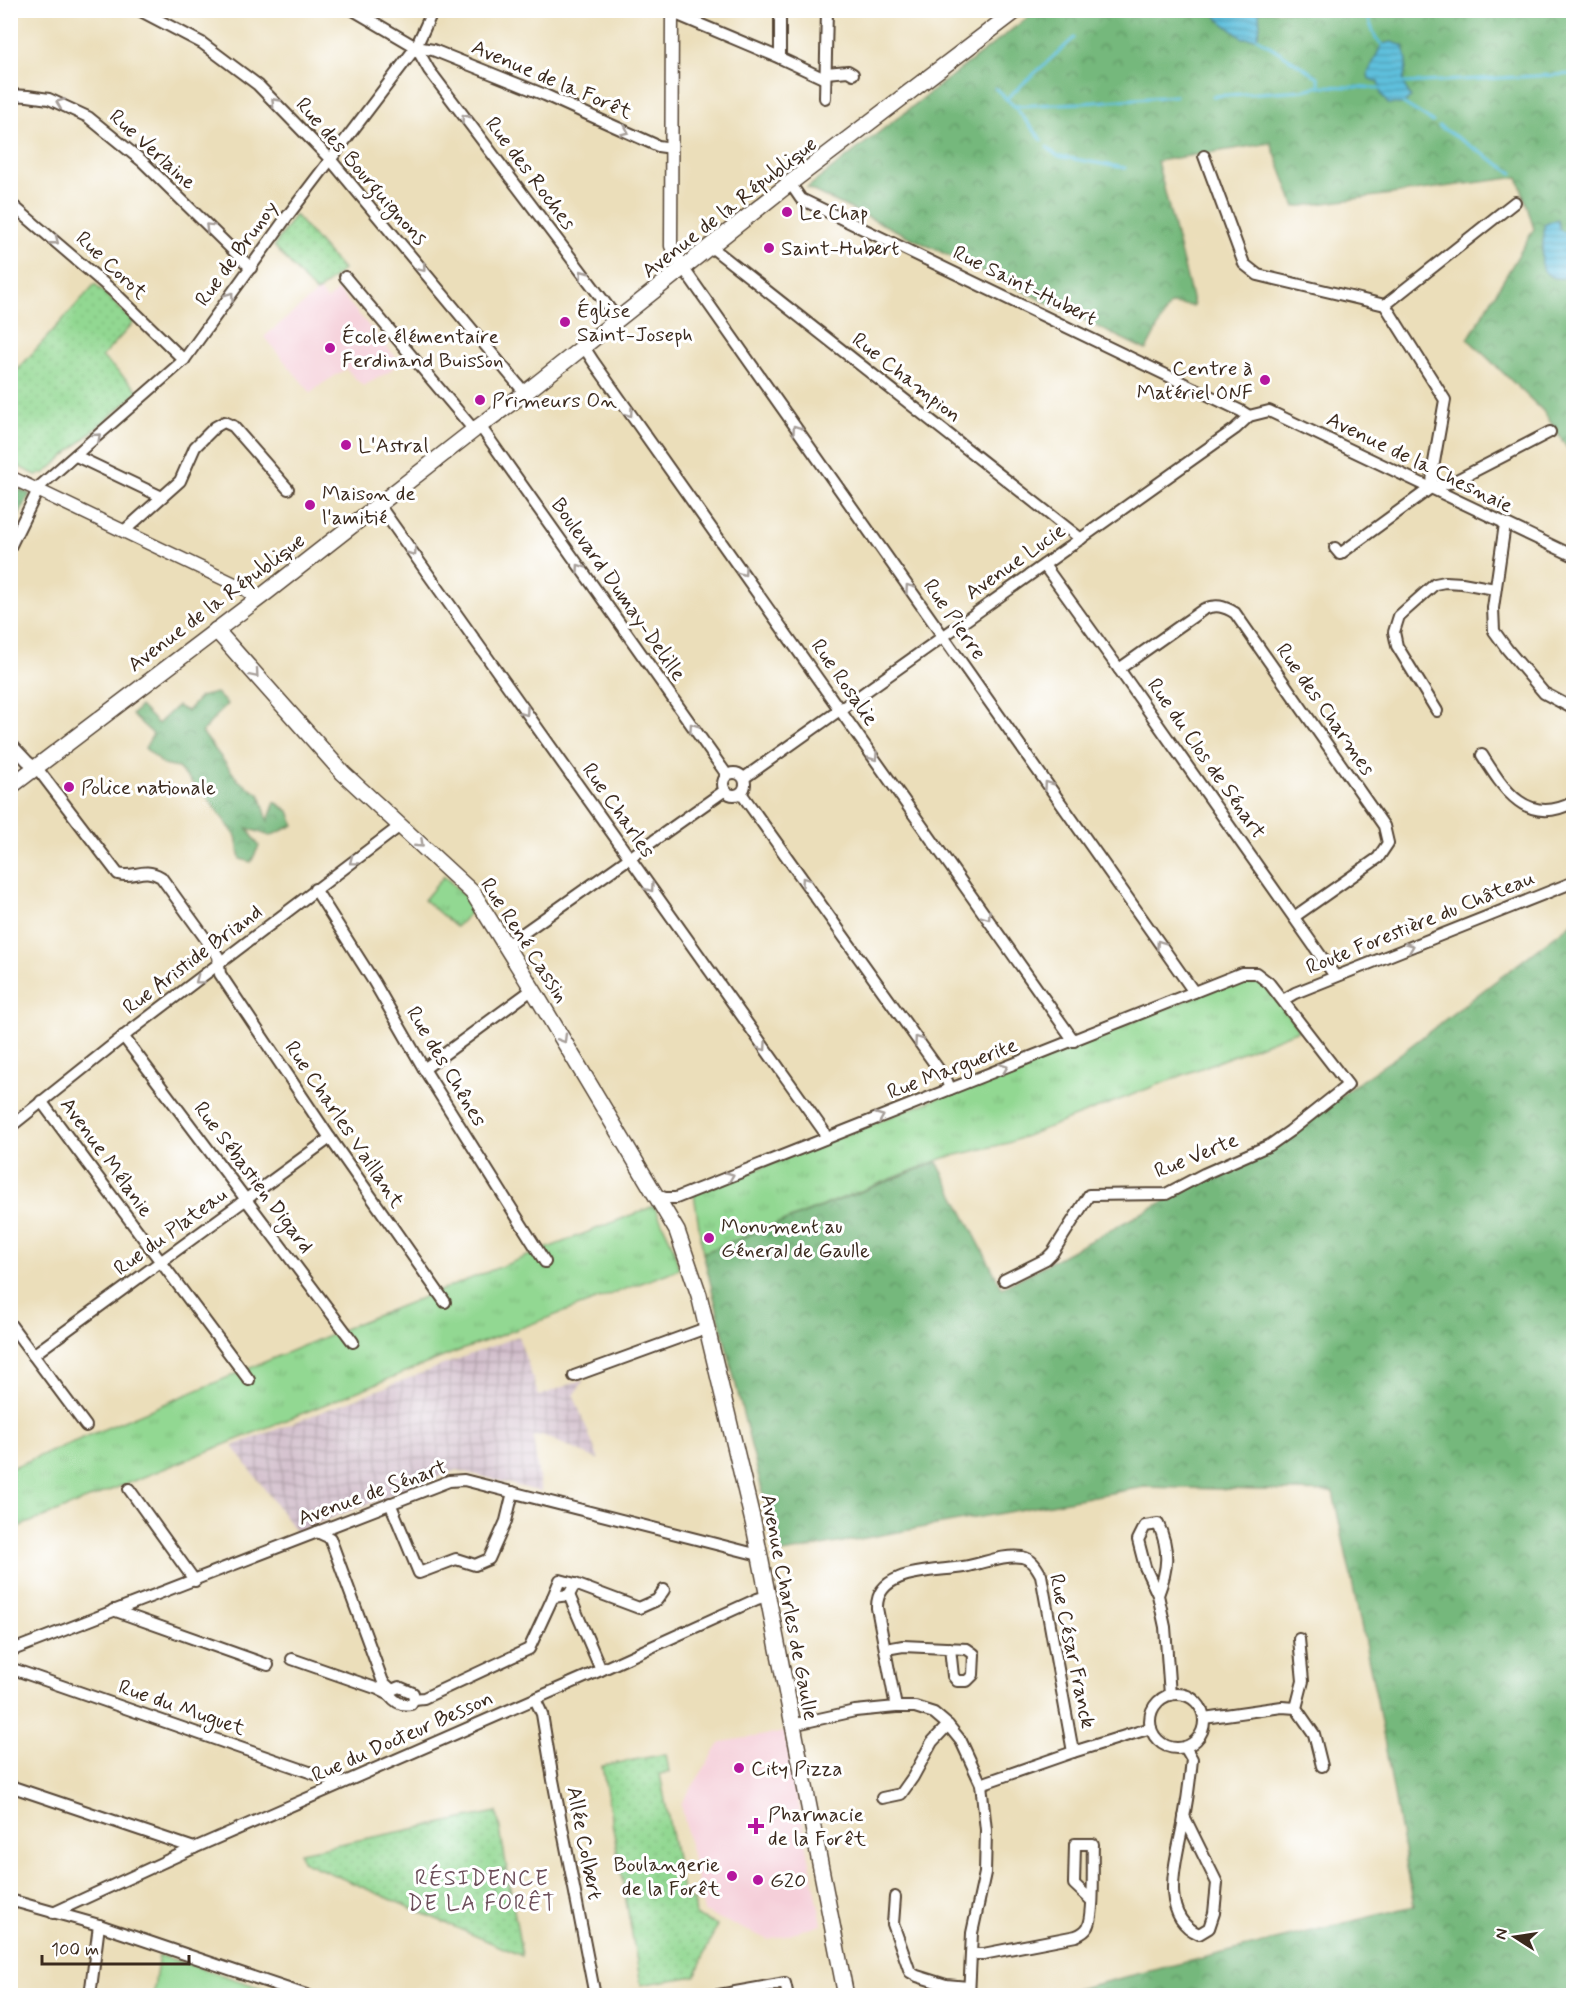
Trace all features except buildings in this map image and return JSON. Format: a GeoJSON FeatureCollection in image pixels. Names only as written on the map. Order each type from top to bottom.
{"type":"FeatureCollection","features":[{"type":"Feature","properties":{"kind":"main road","name":"Avenue de la République"},"geometry":{"type":"LineString","coordinates":[[10,787],[525,393],[790,183],[1017,10]]}},
{"type":"Feature","properties":{"kind":"main road","name":"Rue René Cassin"},"geometry":{"type":"LineString","coordinates":[[216,630],[343,773],[473,893],[677,1231]]}},
{"type":"Feature","properties":{"kind":"main road","name":"Avenue Charles de Gaulle"},"geometry":{"type":"LineString","coordinates":[[677,1231],[699,1295],[759,1555],[846,1995]]}},
{"type":"Feature","properties":{"kind":"street","name":"Rue des Bourguignons"},"geometry":{"type":"LineString","coordinates":[[139,10],[201,43],[258,85],[330,159],[525,393]]}},
{"type":"Feature","properties":{"kind":"street"},"geometry":{"type":"LineString","coordinates":[[353,10],[416,47]]}},
{"type":"Feature","properties":{"kind":"street","name":"Rue de Brunoy"},"geometry":{"type":"LineString","coordinates":[[38,490],[184,360],[286,218],[416,47],[433,10]]}},
{"type":"Feature","properties":{"kind":"street"},"geometry":{"type":"LineString","coordinates":[[780,10],[780,58]]}},
{"type":"Feature","properties":{"kind":"street"},"geometry":{"type":"LineString","coordinates":[[825,98],[827,10]]}},
{"type":"Feature","properties":{"kind":"street"},"geometry":{"type":"LineString","coordinates":[[684,269],[671,246],[670,11],[826,76],[848,71],[853,74]]}},
{"type":"Feature","properties":{"kind":"street","name":"Avenue de la Forêt"},"geometry":{"type":"LineString","coordinates":[[416,47],[433,50],[545,95],[658,146],[672,148]]}},
{"type":"Feature","properties":{"kind":"street","name":"Rue des Roches"},"geometry":{"type":"LineString","coordinates":[[416,47],[429,70],[618,320]]}},
{"type":"Feature","properties":{"kind":"street","name":"Rue Verlaine"},"geometry":{"type":"LineString","coordinates":[[10,95],[49,99],[88,117],[142,161],[250,268]]}},
{"type":"Feature","properties":{"kind":"street"},"geometry":{"type":"LineString","coordinates":[[1204,156],[1244,264],[1258,275],[1385,305],[1444,400],[1432,468],[1432,487]]}},
{"type":"Feature","properties":{"kind":"street","name":"Rue Saint-Hubert"},"geometry":{"type":"LineString","coordinates":[[790,183],[801,198],[1249,416]]}},
{"type":"Feature","properties":{"kind":"street"},"geometry":{"type":"LineString","coordinates":[[1385,305],[1515,202]]}},
{"type":"Feature","properties":{"kind":"street","name":"Rue Corot"},"geometry":{"type":"LineString","coordinates":[[10,203],[114,292],[184,360]]}},
{"type":"Feature","properties":{"kind":"street","name":"Rue Champion"},"geometry":{"type":"LineString","coordinates":[[710,246],[1081,539]]}},
{"type":"Feature","properties":{"kind":"street","name":"Rue Pierre"},"geometry":{"type":"LineString","coordinates":[[684,269],[1194,992]]}},
{"type":"Feature","properties":{"kind":"street","name":"Boulevard Dumay-Delille"},"geometry":{"type":"LineString","coordinates":[[345,278],[477,428],[727,775]]}},
{"type":"Feature","properties":{"kind":"street","name":"Rue Rosalie"},"geometry":{"type":"LineString","coordinates":[[584,347],[1074,1041]]}},
{"type":"Feature","properties":{"kind":"street","name":"Avenue de la Chesnaie"},"geometry":{"type":"LineString","coordinates":[[1249,416],[1269,411],[1574,556]]}},
{"type":"Feature","properties":{"kind":"street","name":"Avenue Lucie"},"geometry":{"type":"LineString","coordinates":[[744,778],[1235,429],[1249,416]]}},
{"type":"Feature","properties":{"kind":"street"},"geometry":{"type":"LineString","coordinates":[[124,531],[180,480],[195,447],[215,427],[224,422],[233,426],[288,489]]}},
{"type":"Feature","properties":{"kind":"street"},"geometry":{"type":"LineString","coordinates":[[1335,548],[1340,554],[1432,487],[1453,482],[1550,432]]}},
{"type":"Feature","properties":{"kind":"street"},"geometry":{"type":"LineString","coordinates":[[76,456],[162,497]]}},
{"type":"Feature","properties":{"kind":"street"},"geometry":{"type":"LineString","coordinates":[[10,477],[245,589],[258,599]]}},
{"type":"Feature","properties":{"kind":"street"},"geometry":{"type":"LineString","coordinates":[[10,548],[38,490]]}},
{"type":"Feature","properties":{"kind":"street","name":"Rue Charles"},"geometry":{"type":"LineString","coordinates":[[379,505],[823,1130],[826,1138]]}},
{"type":"Feature","properties":{"kind":"street"},"geometry":{"type":"LineString","coordinates":[[1505,524],[1493,608],[1494,631],[1544,693],[1574,710]]}},
{"type":"Feature","properties":{"kind":"street","name":"Rue du Clos de Sénart"},"geometry":{"type":"LineString","coordinates":[[1044,565],[1335,976]]}},
{"type":"Feature","properties":{"kind":"street"},"geometry":{"type":"LineString","coordinates":[[1437,711],[1397,646],[1394,632],[1399,616],[1435,584],[1462,583],[1495,589]]}},
{"type":"Feature","properties":{"kind":"street","name":"Rue des Charmes"},"geometry":{"type":"LineString","coordinates":[[1119,669],[1204,609],[1213,605],[1227,608],[1235,614],[1384,826],[1388,843],[1378,858],[1294,917]]}},
{"type":"Feature","properties":{"kind":"street"},"geometry":{"type":"LineString","coordinates":[[10,743],[35,767]]}},
{"type":"Feature","properties":{"kind":"street"},"geometry":{"type":"LineString","coordinates":[[1482,755],[1500,784],[1524,805],[1544,812],[1562,808],[1574,802]]}},
{"type":"Feature","properties":{"kind":"street","name":"Rue Charles Vaillant"},"geometry":{"type":"LineString","coordinates":[[35,767],[118,874],[124,876],[151,871],[161,877],[218,956],[220,974],[330,1138],[445,1302]]}},
{"type":"Feature","properties":{"kind":"street"},"geometry":{"type":"LineString","coordinates":[[724,791],[723,781],[727,775],[738,773],[744,778],[745,785],[741,793]]}},
{"type":"Feature","properties":{"kind":"street"},"geometry":{"type":"LineString","coordinates":[[505,946],[724,791]]}},
{"type":"Feature","properties":{"kind":"street"},"geometry":{"type":"LineString","coordinates":[[724,791],[731,795],[741,793]]}},
{"type":"Feature","properties":{"kind":"street"},"geometry":{"type":"LineString","coordinates":[[741,793],[947,1081],[950,1089]]}},
{"type":"Feature","properties":{"kind":"street","name":"Rue Aristide Briand"},"geometry":{"type":"LineString","coordinates":[[10,1127],[123,1036],[400,826]]}},
{"type":"Feature","properties":{"kind":"street","name":"Route Forestière du Château"},"geometry":{"type":"LineString","coordinates":[[1283,1000],[1335,976],[1574,882]]}},
{"type":"Feature","properties":{"kind":"street","name":"Rue des Chênes"},"geometry":{"type":"LineString","coordinates":[[315,889],[378,988],[424,1069],[545,1263]]}},
{"type":"Feature","properties":{"kind":"street","name":"Rue Marguerite"},"geometry":{"type":"LineString","coordinates":[[657,1196],[676,1198],[1242,973],[1256,973],[1269,982],[1283,1000]]}},
{"type":"Feature","properties":{"kind":"street"},"geometry":{"type":"LineString","coordinates":[[424,1069],[533,989]]}},
{"type":"Feature","properties":{"kind":"street","name":"Rue Verte"},"geometry":{"type":"LineString","coordinates":[[1005,1280],[1046,1259],[1053,1252],[1089,1195],[1166,1194],[1204,1174],[1270,1145],[1347,1085],[1283,1000]]}},
{"type":"Feature","properties":{"kind":"street","name":"Rue Sébastien Digard"},"geometry":{"type":"LineString","coordinates":[[123,1036],[353,1342]]}},
{"type":"Feature","properties":{"kind":"street","name":"Avenue Mélanie"},"geometry":{"type":"LineString","coordinates":[[41,1101],[249,1380]]}},
{"type":"Feature","properties":{"kind":"street","name":"Rue du Plateau"},"geometry":{"type":"LineString","coordinates":[[33,1355],[330,1138]]}},
{"type":"Feature","properties":{"kind":"street"},"geometry":{"type":"LineString","coordinates":[[676,1198],[674,1212],[677,1231]]}},
{"type":"Feature","properties":{"kind":"street"},"geometry":{"type":"LineString","coordinates":[[10,1324],[86,1426]]}},
{"type":"Feature","properties":{"kind":"street"},"geometry":{"type":"LineString","coordinates":[[574,1376],[706,1328]]}},
{"type":"Feature","properties":{"kind":"street","name":"Avenue de Sénart"},"geometry":{"type":"LineString","coordinates":[[10,1651],[449,1481],[464,1480],[759,1555]]}},
{"type":"Feature","properties":{"kind":"street"},"geometry":{"type":"LineString","coordinates":[[129,1489],[195,1581]]}},
{"type":"Feature","properties":{"kind":"street"},"geometry":{"type":"LineString","coordinates":[[390,1503],[419,1573],[456,1559],[475,1565],[489,1559],[506,1521],[513,1492]]}},
{"type":"Feature","properties":{"kind":"street"},"geometry":{"type":"LineString","coordinates":[[1158,1594],[1165,1576],[1166,1561],[1164,1537],[1158,1524],[1145,1526],[1138,1539],[1145,1567],[1158,1594],[1165,1627],[1170,1695]]}},
{"type":"Feature","properties":{"kind":"street"},"geometry":{"type":"LineString","coordinates":[[317,1532],[330,1538],[383,1682],[391,1692]]}},
{"type":"Feature","properties":{"kind":"street","name":"Rue César Franck"},"geometry":{"type":"LineString","coordinates":[[886,1649],[877,1600],[880,1592],[891,1582],[911,1573],[963,1567],[1013,1556],[1025,1557],[1035,1564],[1041,1575],[1073,1752]]}},
{"type":"Feature","properties":{"kind":"street"},"geometry":{"type":"LineString","coordinates":[[292,1659],[378,1689],[391,1692],[399,1687],[413,1693],[414,1699],[424,1698],[530,1649],[560,1580],[639,1608],[657,1600],[664,1590]]}},
{"type":"Feature","properties":{"kind":"street"},"geometry":{"type":"LineString","coordinates":[[569,1595],[575,1584]]}},
{"type":"Feature","properties":{"kind":"street"},"geometry":{"type":"LineString","coordinates":[[553,1597],[569,1595]]}},
{"type":"Feature","properties":{"kind":"street"},"geometry":{"type":"LineString","coordinates":[[569,1595],[601,1670]]}},
{"type":"Feature","properties":{"kind":"street","name":"Rue du Docteur Besson"},"geometry":{"type":"LineString","coordinates":[[52,1913],[194,1848],[767,1596]]}},
{"type":"Feature","properties":{"kind":"street"},"geometry":{"type":"LineString","coordinates":[[113,1610],[268,1665]]}},
{"type":"Feature","properties":{"kind":"street"},"geometry":{"type":"LineString","coordinates":[[1299,1639],[1303,1681],[1296,1708],[1314,1734],[1322,1766]]}},
{"type":"Feature","properties":{"kind":"street"},"geometry":{"type":"LineString","coordinates":[[896,1707],[886,1649],[903,1646],[950,1648]]}},
{"type":"Feature","properties":{"kind":"street","name":"Rue du Muguet"},"geometry":{"type":"LineString","coordinates":[[10,1668],[342,1783]]}},
{"type":"Feature","properties":{"kind":"street"},"geometry":{"type":"LineString","coordinates":[[1170,1695],[1187,1696],[1195,1701],[1204,1718],[1201,1734],[1194,1743],[1176,1748],[1167,1746],[1157,1739],[1151,1728],[1150,1719],[1155,1706],[1161,1699],[1170,1695]]}},
{"type":"Feature","properties":{"kind":"street","name":"Allée Colbert"},"geometry":{"type":"LineString","coordinates":[[535,1699],[542,1714],[596,1995]]}},
{"type":"Feature","properties":{"kind":"street"},"geometry":{"type":"LineString","coordinates":[[792,1725],[855,1711],[915,1707],[934,1713],[962,1741],[981,1784],[987,1830],[985,1874],[972,1934],[968,1991],[910,1972],[893,1924],[895,1897]]}},
{"type":"Feature","properties":{"kind":"street"},"geometry":{"type":"LineString","coordinates":[[1204,1718],[1282,1707],[1296,1708]]}},
{"type":"Feature","properties":{"kind":"street"},"geometry":{"type":"LineString","coordinates":[[882,1798],[901,1794],[932,1742],[948,1725]]}},
{"type":"Feature","properties":{"kind":"street"},"geometry":{"type":"LineString","coordinates":[[981,1784],[1151,1728]]}},
{"type":"Feature","properties":{"kind":"street"},"geometry":{"type":"LineString","coordinates":[[1184,1816],[1216,1882],[1214,1913],[1209,1928],[1199,1934],[1179,1919],[1173,1879],[1192,1759],[1185,1747]]}},
{"type":"Feature","properties":{"kind":"street"},"geometry":{"type":"LineString","coordinates":[[10,1786],[194,1848]]}},
{"type":"Feature","properties":{"kind":"street"},"geometry":{"type":"LineString","coordinates":[[971,1954],[983,1954],[1083,1933],[1090,1920],[1091,1900],[1093,1844],[1075,1844],[1074,1884],[1091,1900]]}},
{"type":"Feature","properties":{"kind":"street"},"geometry":{"type":"LineString","coordinates":[[10,1900],[99,1925],[309,1995]]}},
{"type":"Feature","properties":{"kind":"street"},"geometry":{"type":"LineString","coordinates":[[90,1995],[99,1925]]}},
{"type":"Feature","properties":{"kind":"street"},"geometry":{"type":"LineString","coordinates":[[713,1995],[785,1983],[788,1995]]}},
{"type":"Feature","properties":{"kind":"shaded area","name":"École élémentaire Ferdinand Buisson"},"geometry":{"type":"Polygon","coordinates":[[[338,290],[399,361],[389,372],[363,386],[346,369],[311,393],[264,337],[319,291],[327,300],[338,290]]]}},
{"type":"Feature","properties":{"kind":"shaded area"},"geometry":{"type":"Polygon","coordinates":[[[518,1336],[539,1396],[584,1379],[574,1396],[599,1460],[542,1435],[533,1437],[541,1492],[457,1470],[296,1532],[233,1446],[518,1336]]]}},
{"type":"Feature","properties":{"kind":"shaded area"},"geometry":{"type":"Polygon","coordinates":[[[785,1732],[822,1924],[769,1940],[704,1912],[681,1804],[721,1742],[785,1732]]]}},
{"type":"Feature","properties":{"kind":"green space"},"geometry":{"type":"Polygon","coordinates":[[[1036,11],[1573,11],[1573,457],[1543,411],[1468,339],[1534,229],[1518,177],[1295,207],[1271,143],[1157,161],[1194,306],[1170,304],[1146,350],[807,188],[1036,11]]]}},
{"type":"Feature","properties":{"kind":"green space"},"geometry":{"type":"Polygon","coordinates":[[[295,215],[343,270],[316,293],[274,246],[295,215]]]}},
{"type":"Feature","properties":{"kind":"green space"},"geometry":{"type":"Polygon","coordinates":[[[95,284],[134,322],[102,357],[139,391],[45,473],[36,475],[11,463],[11,377],[95,284]]]}},
{"type":"Feature","properties":{"kind":"green space"},"geometry":{"type":"Polygon","coordinates":[[[11,486],[30,494],[11,532],[11,486]]]}},
{"type":"Feature","properties":{"kind":"green space"},"geometry":{"type":"Polygon","coordinates":[[[216,693],[227,704],[202,732],[238,780],[260,795],[268,821],[275,802],[289,811],[294,825],[270,836],[247,828],[259,846],[251,862],[240,859],[236,836],[209,800],[178,768],[164,765],[145,748],[153,734],[132,715],[140,706],[158,724],[177,706],[187,711],[200,697],[216,693]]]}},
{"type":"Feature","properties":{"kind":"green space"},"geometry":{"type":"Polygon","coordinates":[[[444,876],[475,908],[456,927],[424,900],[444,876]]]}},
{"type":"Feature","properties":{"kind":"green space"},"geometry":{"type":"Polygon","coordinates":[[[1573,922],[1573,1995],[1052,1995],[1414,1906],[1377,1700],[1333,1492],[1144,1487],[778,1554],[703,1253],[937,1162],[1002,1288],[1198,1183],[1263,1155],[1290,1138],[1353,1086],[1396,1057],[1573,922]]]}},
{"type":"Feature","properties":{"kind":"green space"},"geometry":{"type":"Polygon","coordinates":[[[1248,976],[1262,981],[1299,1030],[1008,1143],[944,1158],[703,1253],[694,1194],[1248,976]]]}},
{"type":"Feature","properties":{"kind":"green space"},"geometry":{"type":"Polygon","coordinates":[[[654,1206],[673,1246],[679,1269],[448,1355],[11,1530],[11,1468],[353,1325],[654,1206]]]}},
{"type":"Feature","properties":{"kind":"green space"},"geometry":{"type":"Polygon","coordinates":[[[666,1754],[669,1772],[660,1774],[684,1901],[694,1899],[696,1916],[717,1925],[695,1976],[641,1985],[602,1766],[666,1754]]]}},
{"type":"Feature","properties":{"kind":"green space"},"geometry":{"type":"Polygon","coordinates":[[[497,1812],[522,1956],[302,1861],[300,1852],[497,1812]]]}},
{"type":"Feature","properties":{"kind":"green space"},"geometry":{"type":"Polygon","coordinates":[[[505,1869],[511,1900],[495,1903],[489,1872],[505,1869]]]}},
{"type":"Feature","properties":{"kind":"green space"},"geometry":{"type":"Polygon","coordinates":[[[159,1955],[284,1995],[153,1995],[159,1955]]]}},
{"type":"Feature","properties":{"kind":"water"},"geometry":{"type":"Polygon","coordinates":[[[1213,11],[1259,11],[1260,27],[1257,38],[1242,38],[1218,19],[1213,11]]]}},
{"type":"Feature","properties":{"kind":"water"},"geometry":{"type":"Polygon","coordinates":[[[1392,42],[1404,46],[1407,61],[1403,83],[1411,98],[1401,104],[1388,104],[1381,94],[1379,82],[1369,79],[1368,73],[1382,44],[1392,42]]]}},
{"type":"Feature","properties":{"kind":"water"},"geometry":{"type":"Polygon","coordinates":[[[1557,219],[1560,230],[1574,235],[1573,274],[1559,278],[1545,272],[1542,260],[1544,225],[1557,219]]]}},
{"type":"Feature","properties":{"kind":"waterway"},"geometry":{"type":"LineString","coordinates":[[1365,10],[1376,39],[1382,44]]}},
{"type":"Feature","properties":{"kind":"waterway"},"geometry":{"type":"LineString","coordinates":[[1006,99],[1074,38]]}},
{"type":"Feature","properties":{"kind":"waterway"},"geometry":{"type":"LineString","coordinates":[[1257,38],[1318,77],[1320,86]]}},
{"type":"Feature","properties":{"kind":"waterway"},"geometry":{"type":"LineString","coordinates":[[1403,83],[1574,74]]}},
{"type":"Feature","properties":{"kind":"waterway"},"geometry":{"type":"LineString","coordinates":[[1213,96],[1304,90],[1320,86],[1380,88]]}},
{"type":"Feature","properties":{"kind":"waterway"},"geometry":{"type":"LineString","coordinates":[[995,88],[1014,106],[1042,140]]}},
{"type":"Feature","properties":{"kind":"waterway"},"geometry":{"type":"LineString","coordinates":[[1014,106],[1176,96]]}},
{"type":"Feature","properties":{"kind":"waterway"},"geometry":{"type":"LineString","coordinates":[[1403,103],[1433,122]]}},
{"type":"Feature","properties":{"kind":"waterway"},"geometry":{"type":"LineString","coordinates":[[1439,126],[1513,173]]}},
{"type":"Feature","properties":{"kind":"waterway"},"geometry":{"type":"LineString","coordinates":[[1047,147],[1057,156],[1125,168]]}},
{"type":"Feature","properties":{"kind":"waterway"},"geometry":{"type":"LineString","coordinates":[[1568,277],[1574,287]]}},
{"type":"Feature","properties":{"kind":"place","name":"Le Chap"},"geometry":{"type":"Point","coordinates":[787,212]}},
{"type":"Feature","properties":{"kind":"place","name":"Saint-Hubert"},"geometry":{"type":"Point","coordinates":[769,248]}},
{"type":"Feature","properties":{"kind":"place","name":"Église Saint-Joseph"},"geometry":{"type":"Point","coordinates":[565,322]}},
{"type":"Feature","properties":{"kind":"place","name":"École élémentaire Ferdinand Buisson"},"geometry":{"type":"Point","coordinates":[330,348]}},
{"type":"Feature","properties":{"kind":"place","name":"Centre à Matériel ONF"},"geometry":{"type":"Point","coordinates":[1265,380]}},
{"type":"Feature","properties":{"kind":"place","name":"Primeurs On"},"geometry":{"type":"Point","coordinates":[480,400]}},
{"type":"Feature","properties":{"kind":"place","name":"L'Astral"},"geometry":{"type":"Point","coordinates":[346,445]}},
{"type":"Feature","properties":{"kind":"place","name":"Maison de l'amitié"},"geometry":{"type":"Point","coordinates":[310,505]}},
{"type":"Feature","properties":{"kind":"place","name":"Police nationale"},"geometry":{"type":"Point","coordinates":[69,787]}},
{"type":"Feature","properties":{"kind":"place","name":"Monument au Géneral de Gaulle"},"geometry":{"type":"Point","coordinates":[709,1238]}},
{"type":"Feature","properties":{"kind":"place","name":"City Pizza"},"geometry":{"type":"Point","coordinates":[739,1768]}},
{"type":"Feature","properties":{"kind":"place","name":"Pharmacie de la Forêt"},"geometry":{"type":"Point","coordinates":[756,1826]}},
{"type":"Feature","properties":{"kind":"place","name":"Boulangerie de la Forêt"},"geometry":{"type":"Point","coordinates":[732,1876]}},
{"type":"Feature","properties":{"kind":"place","name":"G20"},"geometry":{"type":"Point","coordinates":[758,1880]}},
{"type":"Feature","properties":{"kind":"district","name":"RÉSIDENCE DE LA FORÊT"},"geometry":{"type":"Point","coordinates":[482,1890]}}]}
